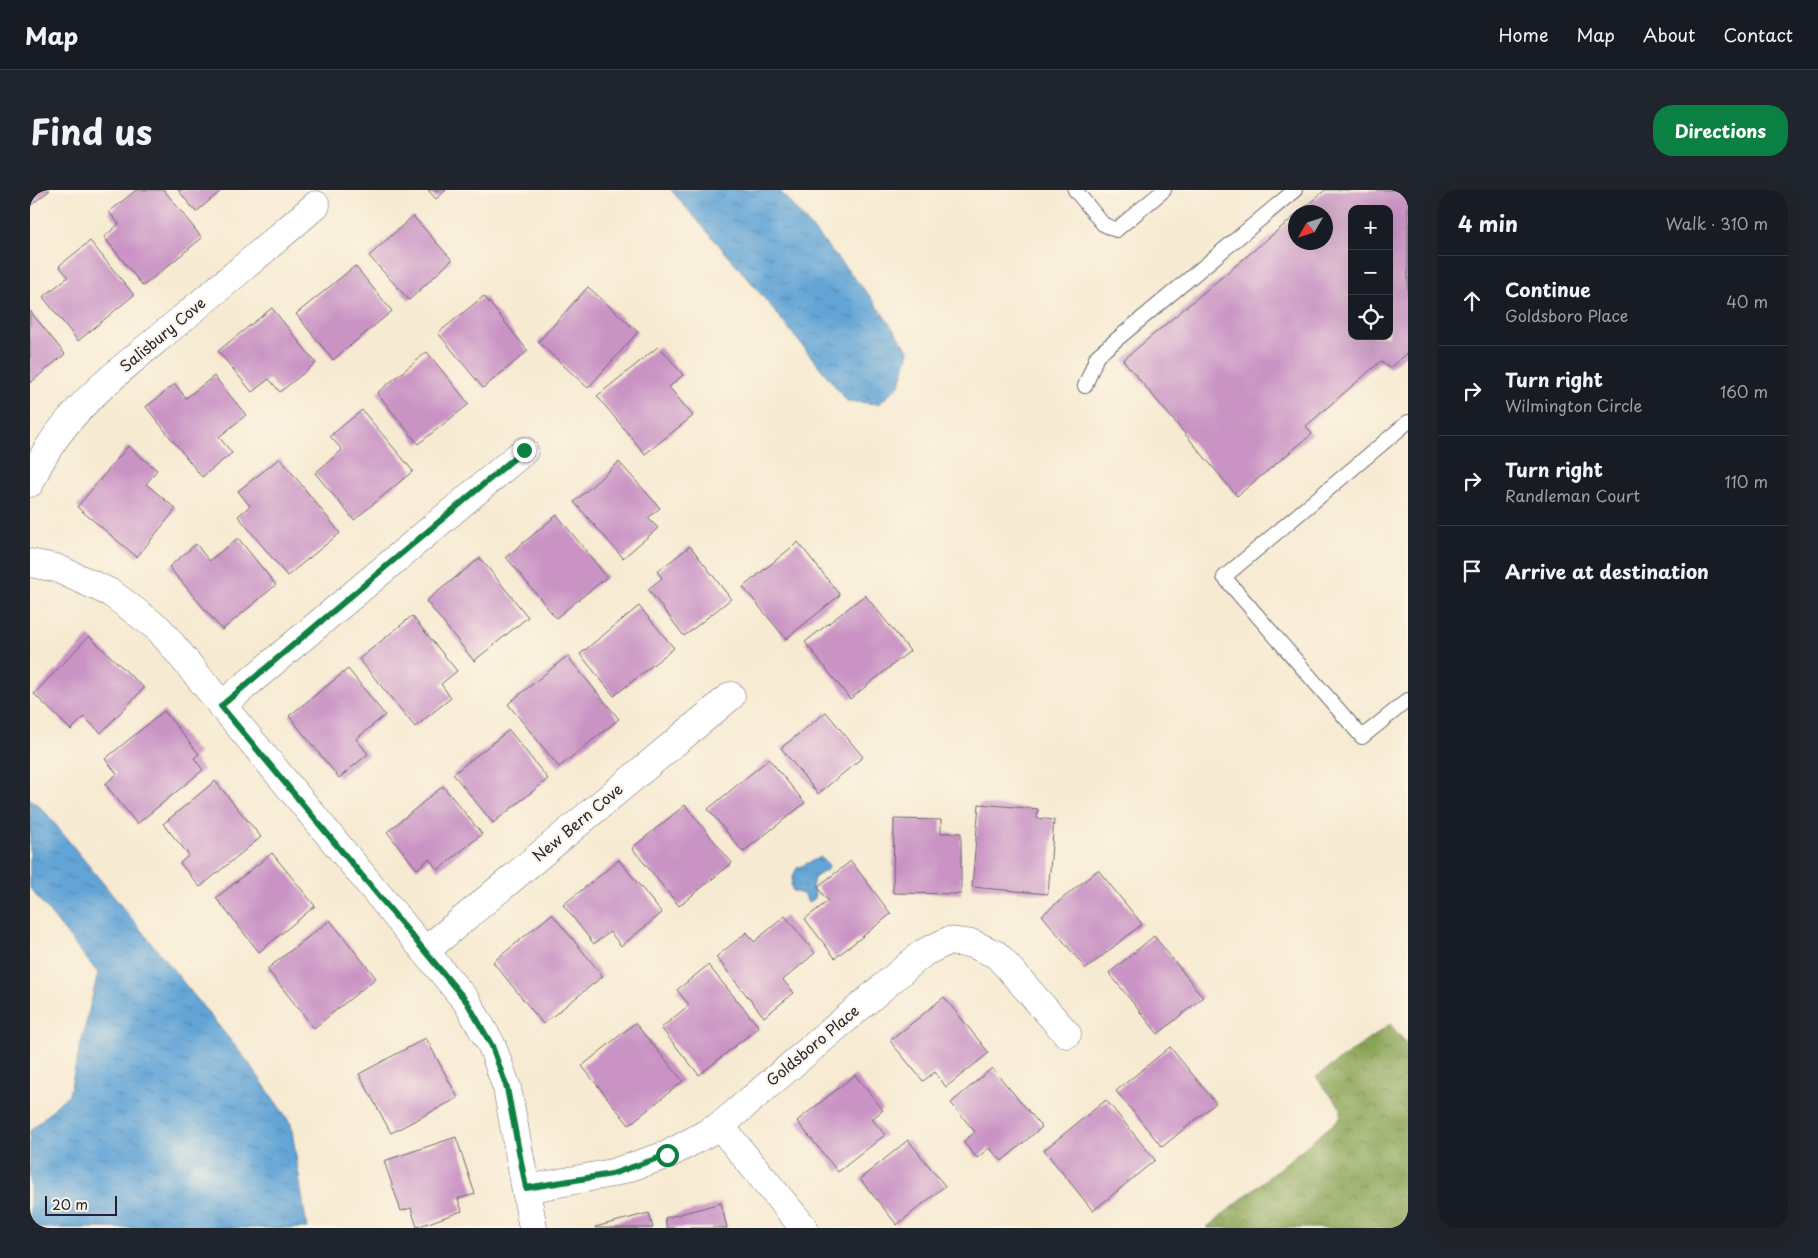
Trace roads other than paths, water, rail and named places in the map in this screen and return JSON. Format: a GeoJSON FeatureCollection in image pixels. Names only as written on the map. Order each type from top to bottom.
{"type":"FeatureCollection","features":[{"type":"Feature","properties":{"kind":"street","name":"Salisbury Cove"},"geometry":{"type":"LineString","coordinates":[[30,483],[38,464],[62,427],[97,391],[316,206]]}},
{"type":"Feature","properties":{"kind":"street"},"geometry":{"type":"LineString","coordinates":[[221,706],[524,450]]}},
{"type":"Feature","properties":{"kind":"street"},"geometry":{"type":"LineString","coordinates":[[30,562],[56,568],[111,593],[159,629],[467,1002],[492,1046],[507,1088],[534,1228]]}},
{"type":"Feature","properties":{"kind":"street","name":"New Bern Cove"},"geometry":{"type":"LineString","coordinates":[[425,951],[731,696]]}},
{"type":"Feature","properties":{"kind":"street","name":"Goldsboro Place"},"geometry":{"type":"LineString","coordinates":[[526,1188],[612,1174],[667,1155],[720,1126],[923,953],[948,941],[973,944],[996,954],[1066,1034]]}},
{"type":"Feature","properties":{"kind":"street"},"geometry":{"type":"LineString","coordinates":[[720,1126],[804,1228]]}},
{"type":"Feature","properties":{"kind":"lane"},"geometry":{"type":"LineString","coordinates":[[1075,190],[1103,224],[1116,230],[1164,190]]}},
{"type":"Feature","properties":{"kind":"lane"},"geometry":{"type":"LineString","coordinates":[[1085,386],[1097,356],[1295,190]]}},
{"type":"Feature","properties":{"kind":"lane"},"geometry":{"type":"LineString","coordinates":[[1408,422],[1224,577],[1362,737],[1408,700]]}},
{"type":"Feature","properties":{"kind":"water"},"geometry":{"type":"Polygon","coordinates":[[[671,190],[779,190],[869,295],[909,351],[900,384],[879,404],[847,401],[751,282],[671,190]]]}},
{"type":"Feature","properties":{"kind":"water"},"geometry":{"type":"Polygon","coordinates":[[[30,798],[46,813],[248,1062],[291,1124],[307,1228],[30,1228],[30,1131],[69,1094],[98,973],[30,888],[30,798]]]}},
{"type":"Feature","properties":{"kind":"water"},"geometry":{"type":"Polygon","coordinates":[[[821,857],[829,865],[828,869],[814,878],[812,887],[815,896],[813,900],[808,902],[803,894],[793,891],[791,886],[792,878],[797,868],[821,857]]]}}]}
